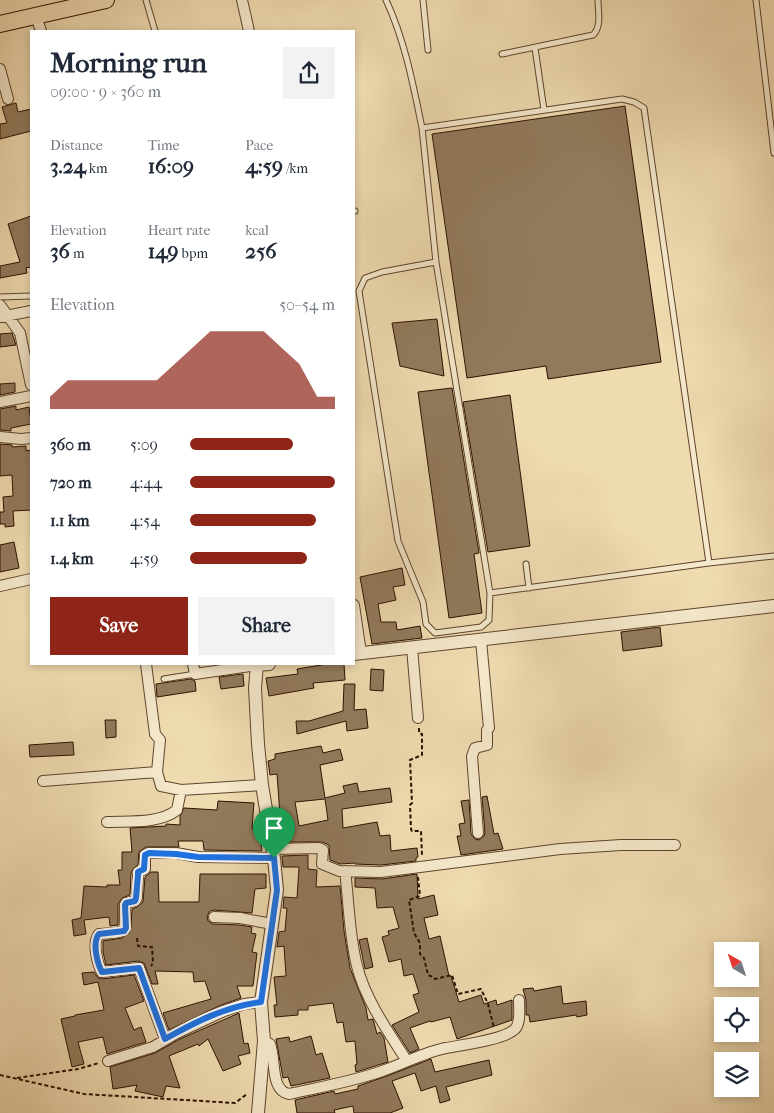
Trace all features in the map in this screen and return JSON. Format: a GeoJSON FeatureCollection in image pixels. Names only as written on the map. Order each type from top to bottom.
{"type":"FeatureCollection","features":[{"type":"Feature","properties":{"kind":"highway"},"geometry":{"type":"LineString","coordinates":[[0,24],[39,24],[103,0]]}},
{"type":"Feature","properties":{"kind":"street"},"geometry":{"type":"LineString","coordinates":[[242,0],[249,30]]}},
{"type":"Feature","properties":{"kind":"street"},"geometry":{"type":"LineString","coordinates":[[0,69],[8,100]]}},
{"type":"Feature","properties":{"kind":"street"},"geometry":{"type":"LineString","coordinates":[[0,305],[4,316],[20,333],[30,380]]}},
{"type":"Feature","properties":{"kind":"street"},"geometry":{"type":"LineString","coordinates":[[4,316],[30,311]]}},
{"type":"Feature","properties":{"kind":"street"},"geometry":{"type":"LineString","coordinates":[[0,402],[30,396]]}},
{"type":"Feature","properties":{"kind":"street"},"geometry":{"type":"LineString","coordinates":[[0,437],[30,438]]}},
{"type":"Feature","properties":{"kind":"street"},"geometry":{"type":"LineString","coordinates":[[0,586],[30,579]]}},
{"type":"Feature","properties":{"kind":"street"},"geometry":{"type":"LineString","coordinates":[[355,621],[357,654],[774,606]]}},
{"type":"Feature","properties":{"kind":"street"},"geometry":{"type":"LineString","coordinates":[[478,833],[472,756],[475,748],[486,745],[487,730],[489,728],[481,640]]}},
{"type":"Feature","properties":{"kind":"street"},"geometry":{"type":"LineString","coordinates":[[412,648],[418,718]]}},
{"type":"Feature","properties":{"kind":"street"},"geometry":{"type":"LineString","coordinates":[[146,665],[155,734],[160,740],[157,772],[161,786],[181,790],[262,785]]}},
{"type":"Feature","properties":{"kind":"street"},"geometry":{"type":"LineString","coordinates":[[194,669],[249,665]]}},
{"type":"Feature","properties":{"kind":"street"},"geometry":{"type":"LineString","coordinates":[[258,1113],[264,1041],[261,1002],[277,890],[274,853],[262,785],[256,716],[263,665]]}},
{"type":"Feature","properties":{"kind":"street"},"geometry":{"type":"LineString","coordinates":[[43,781],[157,772]]}},
{"type":"Feature","properties":{"kind":"street"},"geometry":{"type":"LineString","coordinates":[[107,822],[144,821],[170,815],[177,810],[181,790]]}},
{"type":"Feature","properties":{"kind":"street"},"geometry":{"type":"LineString","coordinates":[[165,1039],[139,968],[102,972],[95,939],[99,934],[124,931],[126,928],[125,905],[135,901],[138,872],[144,869],[147,854],[176,854],[198,857],[274,853],[319,848],[323,850],[322,864],[339,871],[381,872],[560,849],[621,845],[675,845]]}},
{"type":"Feature","properties":{"kind":"street"},"geometry":{"type":"LineString","coordinates":[[345,871],[357,966],[366,990],[386,1030],[407,1061]]}},
{"type":"Feature","properties":{"kind":"street"},"geometry":{"type":"LineString","coordinates":[[214,917],[240,918],[272,924]]}},
{"type":"Feature","properties":{"kind":"street"},"geometry":{"type":"LineString","coordinates":[[264,1041],[270,1044],[273,1052],[273,1066],[279,1088],[289,1094],[385,1071],[407,1061],[446,1048],[465,1046],[513,1031],[518,1026],[519,1000]]}},
{"type":"Feature","properties":{"kind":"street"},"geometry":{"type":"LineString","coordinates":[[108,1061],[152,1046],[224,1010],[244,1004],[261,1002]]}},
{"type":"Feature","properties":{"kind":"lane"},"geometry":{"type":"LineString","coordinates":[[146,0],[155,30]]}},
{"type":"Feature","properties":{"kind":"lane"},"geometry":{"type":"LineString","coordinates":[[386,0],[400,35],[422,128],[436,262],[490,593],[489,620],[481,627],[435,632],[426,624],[423,602],[398,541],[359,292],[365,278],[382,272],[436,262]]}},
{"type":"Feature","properties":{"kind":"lane"},"geometry":{"type":"LineString","coordinates":[[423,0],[428,50]]}},
{"type":"Feature","properties":{"kind":"lane"},"geometry":{"type":"LineString","coordinates":[[502,54],[593,35],[598,30],[599,25],[598,0]]}},
{"type":"Feature","properties":{"kind":"lane"},"geometry":{"type":"LineString","coordinates":[[756,0],[774,153]]}},
{"type":"Feature","properties":{"kind":"lane"},"geometry":{"type":"LineString","coordinates":[[535,48],[544,110]]}},
{"type":"Feature","properties":{"kind":"lane"},"geometry":{"type":"LineString","coordinates":[[422,128],[622,99],[634,102],[644,108],[709,563]]}},
{"type":"Feature","properties":{"kind":"lane"},"geometry":{"type":"LineString","coordinates":[[0,297],[30,296]]}},
{"type":"Feature","properties":{"kind":"lane"},"geometry":{"type":"LineString","coordinates":[[490,593],[774,556]]}},
{"type":"Feature","properties":{"kind":"lane"},"geometry":{"type":"LineString","coordinates":[[526,564],[529,588]]}},
{"type":"Feature","properties":{"kind":"lane"},"geometry":{"type":"LineString","coordinates":[[164,679],[194,669]]}},
{"type":"Feature","properties":{"kind":"path"},"geometry":{"type":"LineString","coordinates":[[418,718],[419,733],[422,734],[422,755],[410,760],[412,803],[410,805],[410,829],[412,831],[421,831],[420,896],[409,900],[414,933],[420,943],[420,954],[424,958],[428,975],[435,980],[452,975],[458,994],[481,989],[488,1004],[496,1037]]}},
{"type":"Feature","properties":{"kind":"path"},"geometry":{"type":"LineString","coordinates":[[137,938],[138,946],[152,946],[153,951],[152,965],[139,968]]}},
{"type":"Feature","properties":{"kind":"path"},"geometry":{"type":"LineString","coordinates":[[15,1078],[78,1069],[108,1061]]}},
{"type":"Feature","properties":{"kind":"path"},"geometry":{"type":"LineString","coordinates":[[0,1075],[84,1094],[235,1103],[247,1093]]}},
{"type":"Feature","properties":{"kind":"building"},"geometry":{"type":"Polygon","coordinates":[[[16,103],[18,112],[30,109],[30,131],[0,139],[0,124],[7,123],[2,107],[16,103]]]}},
{"type":"Feature","properties":{"kind":"building"},"geometry":{"type":"Polygon","coordinates":[[[625,106],[661,362],[548,379],[546,366],[467,378],[432,134],[625,106]]]}},
{"type":"Feature","properties":{"kind":"building"},"geometry":{"type":"Polygon","coordinates":[[[30,216],[30,267],[26,268],[27,273],[0,278],[0,266],[20,262],[8,224],[30,216]]]}},
{"type":"Feature","properties":{"kind":"building"},"geometry":{"type":"Polygon","coordinates":[[[437,319],[444,376],[400,366],[392,323],[437,319]]]}},
{"type":"Feature","properties":{"kind":"building"},"geometry":{"type":"Polygon","coordinates":[[[12,333],[16,345],[0,347],[0,334],[12,333]]]}},
{"type":"Feature","properties":{"kind":"building"},"geometry":{"type":"Polygon","coordinates":[[[15,383],[15,392],[0,395],[0,384],[15,383]]]}},
{"type":"Feature","properties":{"kind":"building"},"geometry":{"type":"Polygon","coordinates":[[[452,388],[479,553],[474,554],[482,613],[449,618],[418,392],[452,388]]]}},
{"type":"Feature","properties":{"kind":"building"},"geometry":{"type":"Polygon","coordinates":[[[510,395],[530,546],[488,552],[463,402],[510,395]]]}},
{"type":"Feature","properties":{"kind":"building"},"geometry":{"type":"Polygon","coordinates":[[[16,406],[16,410],[29,407],[30,424],[11,428],[11,431],[0,430],[0,409],[16,406]]]}},
{"type":"Feature","properties":{"kind":"building"},"geometry":{"type":"Polygon","coordinates":[[[0,444],[12,445],[12,447],[26,446],[26,451],[30,450],[30,510],[13,511],[14,526],[5,527],[5,524],[0,524],[0,512],[4,512],[3,497],[13,496],[12,475],[0,476],[0,444]]]}},
{"type":"Feature","properties":{"kind":"building"},"geometry":{"type":"Polygon","coordinates":[[[14,542],[19,568],[0,572],[0,545],[14,542]]]}},
{"type":"Feature","properties":{"kind":"building"},"geometry":{"type":"Polygon","coordinates":[[[402,568],[405,585],[393,587],[396,600],[378,604],[381,622],[396,622],[397,630],[420,626],[422,638],[372,644],[360,577],[402,568]]]}},
{"type":"Feature","properties":{"kind":"building"},"geometry":{"type":"Polygon","coordinates":[[[660,627],[662,646],[623,651],[621,632],[660,627]]]}},
{"type":"Feature","properties":{"kind":"building"},"geometry":{"type":"Polygon","coordinates":[[[321,665],[344,665],[345,680],[313,683],[314,688],[269,696],[266,678],[298,674],[297,669],[321,665]]]}},
{"type":"Feature","properties":{"kind":"building"},"geometry":{"type":"Polygon","coordinates":[[[371,669],[384,670],[383,691],[370,690],[371,669]]]}},
{"type":"Feature","properties":{"kind":"building"},"geometry":{"type":"Polygon","coordinates":[[[243,674],[244,686],[221,689],[219,677],[243,674]]]}},
{"type":"Feature","properties":{"kind":"building"},"geometry":{"type":"Polygon","coordinates":[[[191,679],[195,681],[196,691],[157,697],[156,684],[191,679]]]}},
{"type":"Feature","properties":{"kind":"building"},"geometry":{"type":"Polygon","coordinates":[[[344,684],[355,684],[354,710],[366,709],[368,728],[347,731],[346,721],[297,734],[296,721],[309,721],[343,711],[344,684]]]}},
{"type":"Feature","properties":{"kind":"building"},"geometry":{"type":"Polygon","coordinates":[[[105,720],[116,720],[116,737],[106,738],[105,720]]]}},
{"type":"Feature","properties":{"kind":"building"},"geometry":{"type":"Polygon","coordinates":[[[73,742],[74,755],[30,757],[29,745],[73,742]]]}},
{"type":"Feature","properties":{"kind":"building"},"geometry":{"type":"Polygon","coordinates":[[[321,746],[323,753],[340,749],[343,760],[320,765],[325,798],[345,793],[343,786],[357,783],[359,792],[390,788],[392,802],[342,809],[343,828],[377,822],[380,836],[390,835],[391,851],[417,848],[418,857],[416,861],[381,865],[340,864],[330,860],[329,845],[322,842],[280,842],[279,838],[284,838],[277,774],[270,775],[268,761],[275,759],[275,754],[321,746]],[[325,799],[295,802],[299,826],[328,820],[325,799]]]}},
{"type":"Feature","properties":{"kind":"building"},"geometry":{"type":"Polygon","coordinates":[[[487,796],[494,834],[498,833],[503,849],[461,855],[457,836],[461,836],[459,824],[465,823],[461,801],[469,800],[471,834],[475,839],[479,840],[485,833],[482,797],[487,796]]]}},
{"type":"Feature","properties":{"kind":"building"},"geometry":{"type":"Polygon","coordinates":[[[218,801],[254,803],[252,829],[259,828],[262,851],[204,850],[203,841],[178,841],[179,847],[146,847],[139,852],[138,865],[131,873],[130,895],[122,898],[118,904],[118,925],[110,926],[109,917],[84,920],[86,934],[74,936],[72,920],[81,918],[84,886],[107,887],[107,885],[120,885],[118,870],[122,870],[122,852],[132,852],[130,828],[166,826],[166,824],[180,825],[180,816],[184,808],[217,810],[218,801]]]}},
{"type":"Feature","properties":{"kind":"building"},"geometry":{"type":"Polygon","coordinates":[[[308,855],[308,869],[317,870],[316,887],[340,886],[350,968],[366,1008],[368,1020],[373,1019],[377,1034],[380,1032],[384,1038],[388,1062],[356,1072],[355,1041],[346,1042],[343,1022],[337,1023],[333,1003],[308,1006],[308,1010],[298,1010],[298,1015],[275,1017],[274,1005],[277,1005],[274,977],[286,976],[284,946],[277,947],[279,932],[285,931],[287,908],[283,908],[284,897],[297,898],[299,867],[283,867],[282,856],[308,855]]]}},
{"type":"Feature","properties":{"kind":"building"},"geometry":{"type":"Polygon","coordinates":[[[151,872],[158,872],[159,902],[199,902],[200,874],[266,874],[266,888],[255,889],[252,913],[214,910],[210,911],[207,916],[208,921],[213,924],[252,927],[251,933],[256,934],[252,952],[257,953],[253,986],[237,986],[241,998],[221,1005],[169,1030],[163,1013],[211,999],[205,981],[194,982],[193,972],[155,971],[158,984],[152,984],[144,963],[138,961],[106,965],[103,952],[103,941],[122,938],[129,933],[132,909],[143,902],[145,877],[151,872]]]}},
{"type":"Feature","properties":{"kind":"building"},"geometry":{"type":"Polygon","coordinates":[[[417,874],[418,899],[434,895],[438,915],[424,918],[429,939],[440,936],[449,976],[451,976],[459,1002],[481,995],[484,1004],[496,1000],[497,1005],[512,1000],[512,1020],[457,1039],[450,1017],[430,1021],[410,1028],[419,1049],[410,1053],[392,1025],[419,1012],[413,995],[419,993],[413,974],[404,976],[401,959],[389,962],[382,937],[389,935],[388,931],[399,928],[393,907],[377,908],[375,888],[355,887],[355,878],[382,879],[417,874]]]}},
{"type":"Feature","properties":{"kind":"building"},"geometry":{"type":"Polygon","coordinates":[[[367,938],[373,967],[365,969],[359,940],[367,938]]]}},
{"type":"Feature","properties":{"kind":"building"},"geometry":{"type":"Polygon","coordinates":[[[94,972],[98,978],[102,979],[134,975],[144,1001],[125,1008],[134,1030],[141,1027],[146,1042],[107,1054],[103,1037],[78,1042],[84,1064],[72,1067],[61,1019],[104,1010],[98,982],[84,985],[82,973],[94,972]]]}},
{"type":"Feature","properties":{"kind":"building"},"geometry":{"type":"Polygon","coordinates":[[[561,986],[563,1004],[586,1001],[587,1015],[530,1022],[529,1015],[526,1015],[526,1000],[523,989],[533,988],[534,991],[561,986]]]}},
{"type":"Feature","properties":{"kind":"building"},"geometry":{"type":"Polygon","coordinates":[[[239,1013],[244,1044],[248,1043],[250,1053],[238,1056],[241,1064],[223,1071],[208,1039],[199,1046],[198,1044],[169,1056],[180,1088],[166,1086],[163,1097],[135,1091],[137,1085],[113,1089],[110,1067],[155,1053],[180,1039],[239,1013]]]}},
{"type":"Feature","properties":{"kind":"building"},"geometry":{"type":"Polygon","coordinates":[[[311,1036],[316,1055],[322,1053],[330,1078],[291,1086],[288,1077],[283,1078],[276,1039],[289,1037],[290,1042],[311,1036]]]}},
{"type":"Feature","properties":{"kind":"building"},"geometry":{"type":"Polygon","coordinates":[[[431,1059],[435,1072],[489,1060],[492,1075],[446,1087],[450,1100],[440,1103],[436,1086],[421,1091],[415,1073],[392,1081],[403,1108],[390,1113],[354,1113],[353,1106],[334,1110],[335,1113],[297,1113],[295,1100],[334,1091],[335,1094],[358,1089],[358,1086],[431,1059]]]}},
{"type":"Feature","properties":{"kind":"route"},"geometry":{"type":"LineString","coordinates":[[149,853],[198,857],[274,858],[277,890],[261,1002],[244,1004],[224,1010],[165,1039],[139,968],[102,972],[95,944],[95,939],[99,934],[119,933],[126,928],[125,905],[135,901],[138,872],[144,869],[145,855],[149,853]]}}]}
